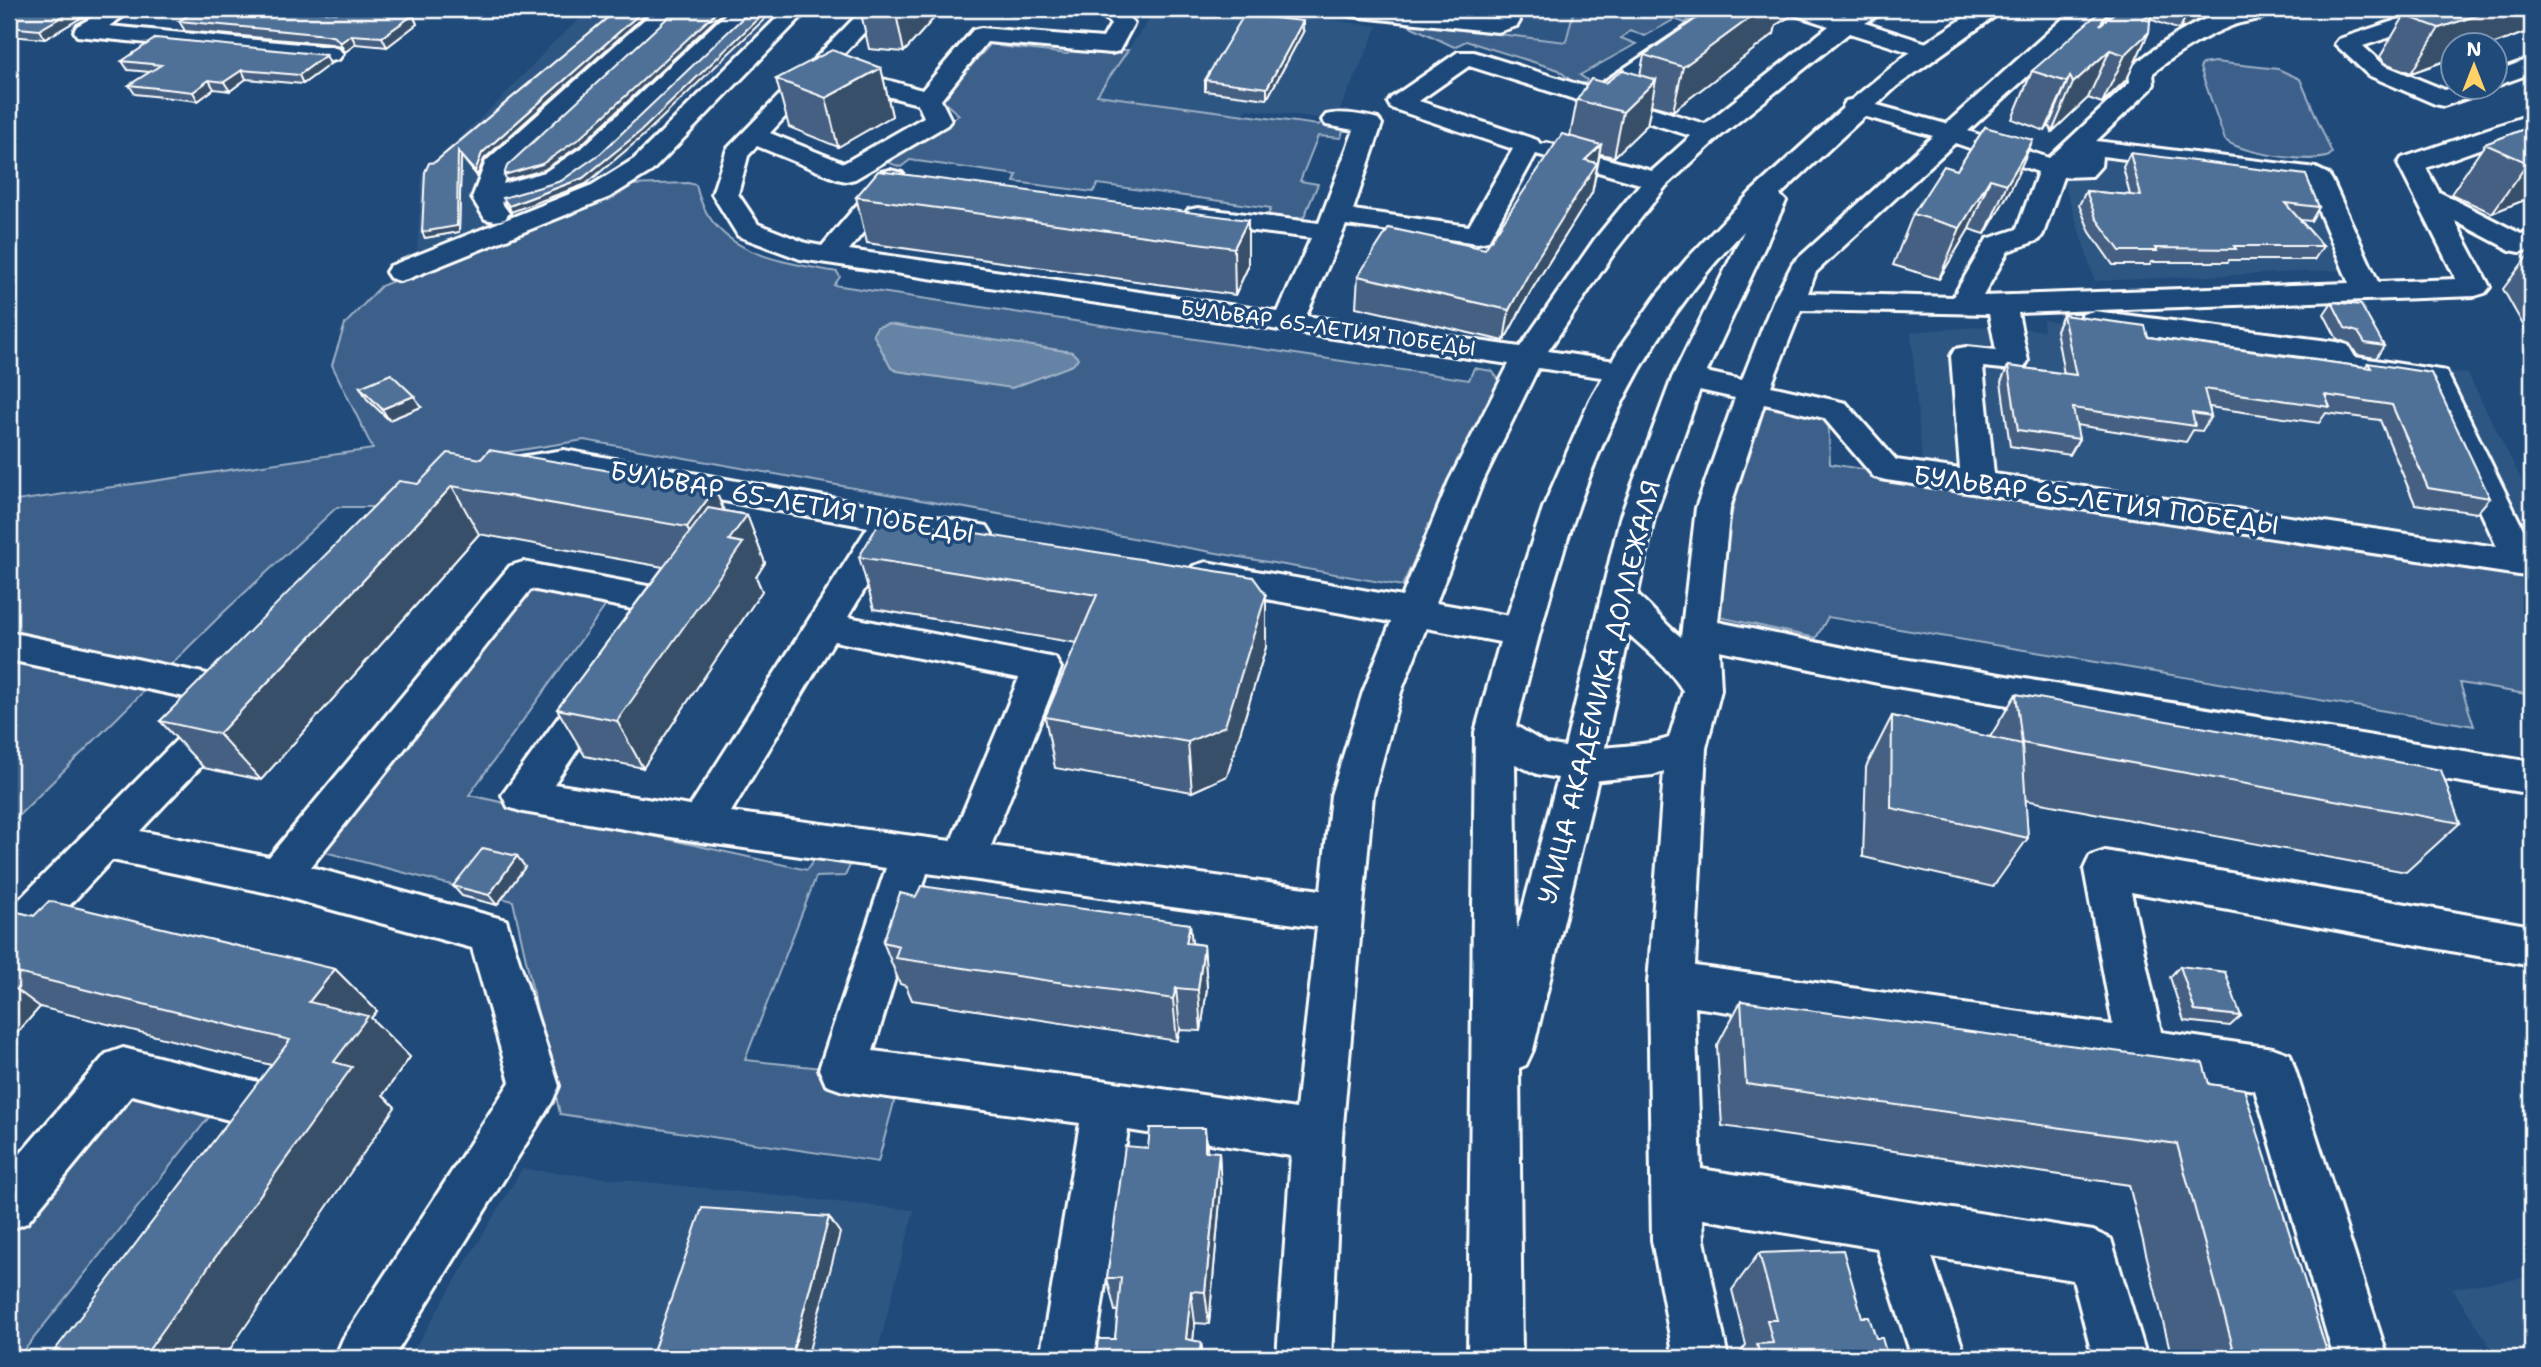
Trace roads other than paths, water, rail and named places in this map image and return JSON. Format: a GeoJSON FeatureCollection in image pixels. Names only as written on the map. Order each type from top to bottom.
{"type":"FeatureCollection","features":[{"type":"Feature","properties":{"kind":"street"},"geometry":{"type":"LineString","coordinates":[[123,9],[85,31],[331,54]]}},
{"type":"Feature","properties":{"kind":"street"},"geometry":{"type":"LineString","coordinates":[[485,198],[495,167],[669,9]]}},
{"type":"Feature","properties":{"kind":"street"},"geometry":{"type":"LineString","coordinates":[[485,198],[554,178],[593,151],[744,9]]}},
{"type":"Feature","properties":{"kind":"street"},"geometry":{"type":"LineString","coordinates":[[400,272],[601,191],[643,165],[798,9]]}},
{"type":"Feature","properties":{"kind":"street"},"geometry":{"type":"LineString","coordinates":[[875,9],[745,145],[846,173],[938,120],[928,99]]}},
{"type":"Feature","properties":{"kind":"street"},"geometry":{"type":"LineString","coordinates":[[928,99],[981,34],[1111,46],[1123,23],[1107,9]]}},
{"type":"Feature","properties":{"kind":"street"},"geometry":{"type":"LineString","coordinates":[[1352,9],[1497,25],[1510,20]]}},
{"type":"Feature","properties":{"kind":"street"},"geometry":{"type":"LineString","coordinates":[[1595,97],[1728,9]]}},
{"type":"Feature","properties":{"kind":"street"},"geometry":{"type":"LineString","coordinates":[[1800,9],[1928,51]]}},
{"type":"Feature","properties":{"kind":"street"},"geometry":{"type":"LineString","coordinates":[[1304,1358],[1317,1136],[1352,795],[1382,692],[1466,481],[1528,357],[1605,245],[1657,180],[1709,133],[1846,24],[1872,9]]}},
{"type":"Feature","properties":{"kind":"street","name":"УЛИЦА АКАДЕМИКА ДОЛЛЕЖАЛЯ"},"geometry":{"type":"LineString","coordinates":[[1495,1358],[1495,732],[1521,632],[1563,498],[1602,406],[1622,371],[1666,302],[1706,253],[1855,106],[1928,51],[1994,9]]}},
{"type":"Feature","properties":{"kind":"street"},"geometry":{"type":"LineString","coordinates":[[1963,306],[1997,245],[2029,234],[2053,168],[2142,84],[2141,71],[2148,50],[2228,19],[2250,16],[2263,9]]}},
{"type":"Feature","properties":{"kind":"street"},"geometry":{"type":"LineString","coordinates":[[2378,9],[2416,21]]}},
{"type":"Feature","properties":{"kind":"street"},"geometry":{"type":"LineString","coordinates":[[2440,97],[2376,70],[2347,44],[2452,9]]}},
{"type":"Feature","properties":{"kind":"street"},"geometry":{"type":"LineString","coordinates":[[1701,1358],[1678,1240],[1671,983],[1686,748],[1695,724],[1702,690],[1699,632],[1713,508],[1752,391],[1803,269],[1952,134],[2091,20]]}},
{"type":"Feature","properties":{"kind":"street"},"geometry":{"type":"LineString","coordinates":[[1657,180],[1528,145],[1400,103],[1466,57],[1709,133]]}},
{"type":"Feature","properties":{"kind":"street"},"geometry":{"type":"LineString","coordinates":[[2510,74],[2532,65]]}},
{"type":"Feature","properties":{"kind":"street"},"geometry":{"type":"LineString","coordinates":[[786,102],[851,80],[928,99]]}},
{"type":"Feature","properties":{"kind":"street"},"geometry":{"type":"LineString","coordinates":[[2453,102],[2523,125]]}},
{"type":"Feature","properties":{"kind":"street"},"geometry":{"type":"LineString","coordinates":[[1855,106],[1952,134],[2053,168],[2083,170],[2088,166],[2088,153],[2099,148],[2307,174],[2319,180],[2367,291]]}},
{"type":"Feature","properties":{"kind":"street"},"geometry":{"type":"LineString","coordinates":[[1288,322],[1332,224],[1369,124],[1335,120]]}},
{"type":"Feature","properties":{"kind":"street"},"geometry":{"type":"LineString","coordinates":[[1963,306],[2476,287],[2411,164],[2523,125]]}},
{"type":"Feature","properties":{"kind":"street","name":"БУЛЬВАР 65-ЛЕТИЯ ПОБЕДЫ"},"geometry":{"type":"LineString","coordinates":[[745,145],[725,194],[748,230],[800,251],[1622,371]]}},
{"type":"Feature","properties":{"kind":"street"},"geometry":{"type":"LineString","coordinates":[[1179,214],[1478,235],[1528,145]]}},
{"type":"Feature","properties":{"kind":"street"},"geometry":{"type":"LineString","coordinates":[[829,255],[907,181],[864,162]]}},
{"type":"Feature","properties":{"kind":"street","name":"УЛИЦА АКАДЕМИКА ДОЛЛЕЖАЛЯ"},"geometry":{"type":"LineString","coordinates":[[1495,1107],[1581,766],[1637,519],[1688,378],[1786,174]]}},
{"type":"Feature","properties":{"kind":"street"},"geometry":{"type":"LineString","coordinates":[[2428,197],[2528,244]]}},
{"type":"Feature","properties":{"kind":"street"},"geometry":{"type":"LineString","coordinates":[[485,198],[506,229]]}},
{"type":"Feature","properties":{"kind":"street"},"geometry":{"type":"LineString","coordinates":[[1788,300],[1963,306],[2003,310],[2337,351],[2344,365],[2435,378],[2527,564]]}},
{"type":"Feature","properties":{"kind":"street"},"geometry":{"type":"LineString","coordinates":[[1666,302],[1696,301],[1718,314]]}},
{"type":"Feature","properties":{"kind":"street"},"geometry":{"type":"LineString","coordinates":[[1978,483],[1966,356],[2013,361],[2003,310]]}},
{"type":"Feature","properties":{"kind":"street","name":"БУЛЬВАР 65-ЛЕТИЯ ПОБЕДЫ"},"geometry":{"type":"LineString","coordinates":[[1688,378],[1835,410],[1886,469],[2527,564]]}},
{"type":"Feature","properties":{"kind":"street","name":"БУЛЬВАР 65-ЛЕТИЯ ПОБЕДЫ"},"geometry":{"type":"LineString","coordinates":[[476,479],[501,469],[564,461],[1006,540]]}},
{"type":"Feature","properties":{"kind":"street"},"geometry":{"type":"LineString","coordinates":[[701,825],[890,519]]}},
{"type":"Feature","properties":{"kind":"street"},"geometry":{"type":"LineString","coordinates":[[1178,570],[1521,632]]}},
{"type":"Feature","properties":{"kind":"street"},"geometry":{"type":"LineString","coordinates":[[278,877],[523,575],[663,602],[523,796],[701,825],[1341,911]]}},
{"type":"Feature","properties":{"kind":"street"},"geometry":{"type":"LineString","coordinates":[[1619,598],[1648,631],[1683,659],[1702,690]]}},
{"type":"Feature","properties":{"kind":"street"},"geometry":{"type":"LineString","coordinates":[[824,626],[1042,668],[964,860]]}},
{"type":"Feature","properties":{"kind":"street"},"geometry":{"type":"LineString","coordinates":[[1699,632],[1878,669],[2532,778]]}},
{"type":"Feature","properties":{"kind":"street"},"geometry":{"type":"LineString","coordinates":[[9,646],[245,695]]}},
{"type":"Feature","properties":{"kind":"street"},"geometry":{"type":"LineString","coordinates":[[9,939],[274,665]]}},
{"type":"Feature","properties":{"kind":"street"},"geometry":{"type":"LineString","coordinates":[[1495,732],[1536,758],[1581,766],[1653,759],[1686,748]]}},
{"type":"Feature","properties":{"kind":"street"},"geometry":{"type":"LineString","coordinates":[[103,842],[278,877],[490,933],[535,1086],[362,1358]]}},
{"type":"Feature","properties":{"kind":"street"},"geometry":{"type":"LineString","coordinates":[[912,853],[843,1069],[1108,1104],[1317,1136]]}},
{"type":"Feature","properties":{"kind":"street"},"geometry":{"type":"LineString","coordinates":[[2141,1050],[2105,869],[2532,946]]}},
{"type":"Feature","properties":{"kind":"street"},"geometry":{"type":"LineString","coordinates":[[1671,983],[2273,1070],[2361,1358]]}},
{"type":"Feature","properties":{"kind":"street"},"geometry":{"type":"LineString","coordinates":[[9,1205],[123,1070],[270,1108],[230,1164]]}},
{"type":"Feature","properties":{"kind":"street"},"geometry":{"type":"LineString","coordinates":[[1067,1358],[1108,1104]]}},
{"type":"Feature","properties":{"kind":"street"},"geometry":{"type":"LineString","coordinates":[[1677,1190],[2093,1257],[2120,1358]]}},
{"type":"Feature","properties":{"kind":"street"},"geometry":{"type":"LineString","coordinates":[[1895,1225],[1939,1358]]}}]}
